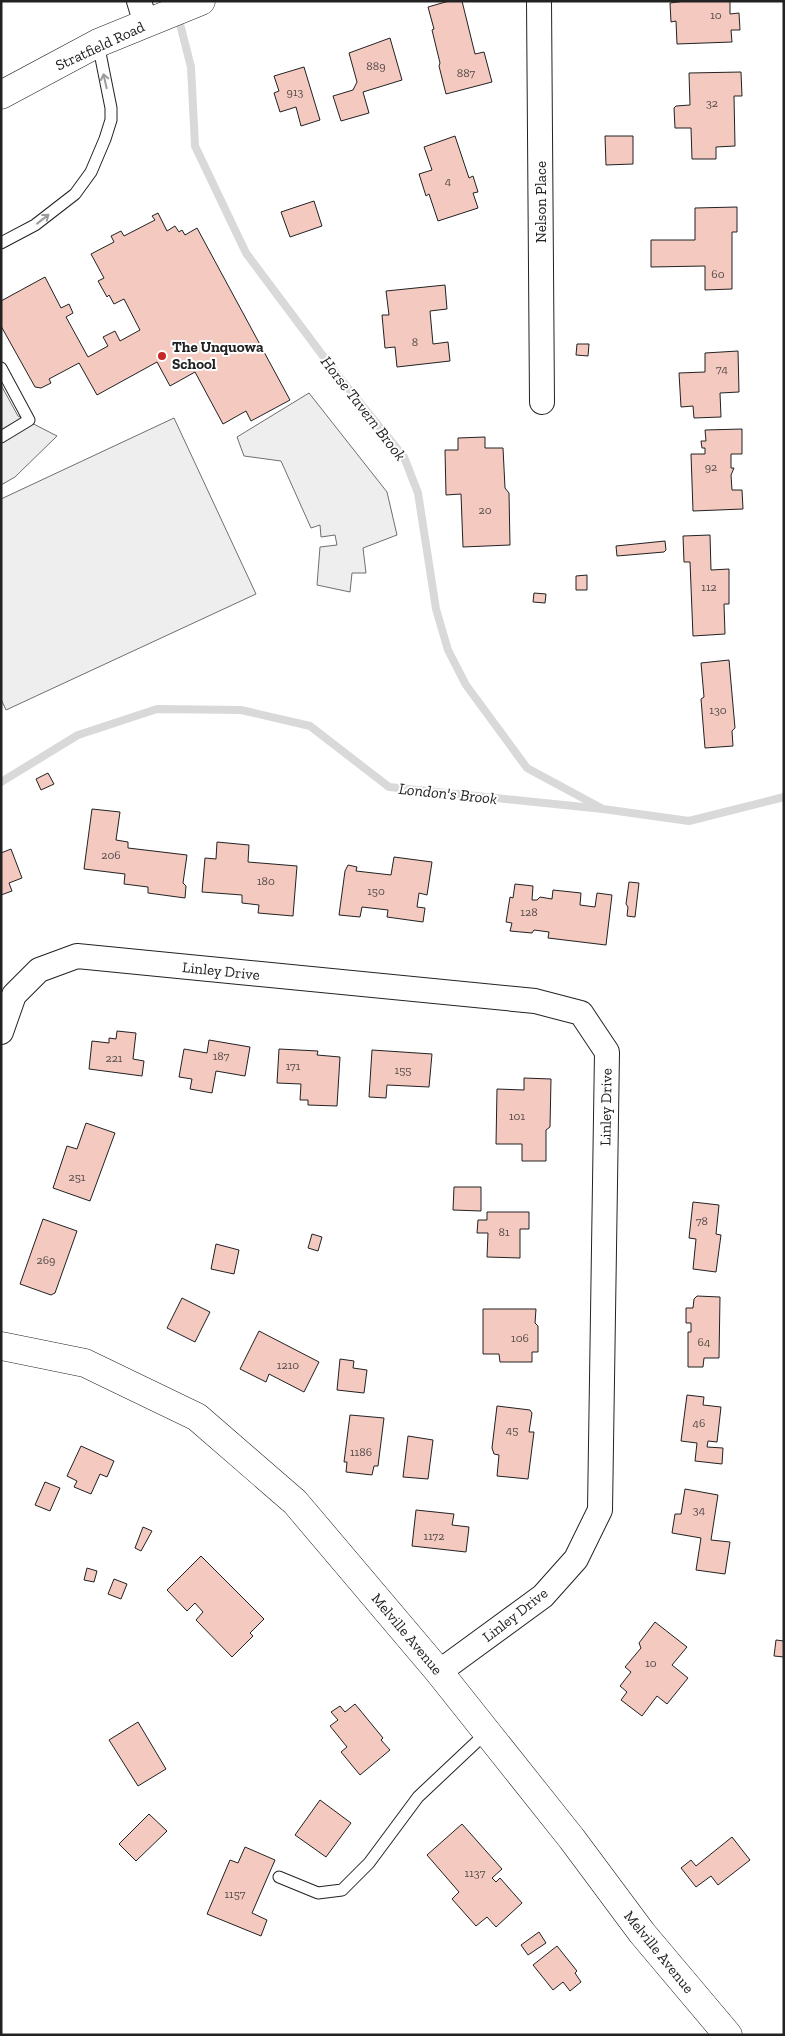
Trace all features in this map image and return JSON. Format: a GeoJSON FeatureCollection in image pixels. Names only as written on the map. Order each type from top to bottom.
{"type":"FeatureCollection","features":[{"type":"Feature","properties":{"kind":"street","name":"Nelson Place"},"geometry":{"type":"LineString","coordinates":[[539,1],[542,402]]}},
{"type":"Feature","properties":{"kind":"street","name":"Stratfield Road"},"geometry":{"type":"LineString","coordinates":[[1,95],[98,43],[166,10]]}},
{"type":"Feature","properties":{"kind":"street","name":"Linley Drive"},"geometry":{"type":"LineString","coordinates":[[1,1032],[14,995],[39,970],[78,956],[535,1001],[581,1013],[607,1052],[600,1510],[576,1559],[543,1596],[439,1672]]}},
{"type":"Feature","properties":{"kind":"street","name":"Melville Avenue"},"geometry":{"type":"LineString","coordinates":[[1,1346],[85,1363],[197,1417],[295,1502],[439,1672],[572,1839],[642,1933],[728,2035]]}},
{"type":"Feature","properties":{"kind":"lane"},"geometry":{"type":"LineString","coordinates":[[1,243],[36,225],[75,194],[91,172],[111,120],[111,108],[98,43]]}},
{"type":"Feature","properties":{"kind":"lane"},"geometry":{"type":"LineString","coordinates":[[1,368],[29,420],[1,437]]}},
{"type":"Feature","properties":{"kind":"lane"},"geometry":{"type":"LineString","coordinates":[[279,1877],[318,1893],[342,1890],[367,1866],[418,1797],[487,1732]]}},
{"type":"Feature","properties":{"kind":"shaded area"},"geometry":{"type":"Polygon","coordinates":[[[1,385],[18,416],[57,436],[15,477],[1,485],[1,385]]]}},
{"type":"Feature","properties":{"kind":"shaded area"},"geometry":{"type":"Polygon","coordinates":[[[309,393],[387,492],[397,535],[363,548],[366,573],[352,573],[350,592],[317,585],[320,547],[337,545],[335,535],[321,537],[320,525],[311,528],[281,461],[244,456],[237,437],[309,393]]]}},
{"type":"Feature","properties":{"kind":"shaded area"},"geometry":{"type":"Polygon","coordinates":[[[174,418],[256,594],[6,710],[1,699],[1,499],[174,418]]]}},
{"type":"Feature","properties":{"kind":"building"},"geometry":{"type":"Polygon","coordinates":[[[449,1],[462,1],[475,54],[484,52],[492,82],[446,94],[428,7],[449,1]]]}},
{"type":"Feature","properties":{"kind":"building"},"geometry":{"type":"Polygon","coordinates":[[[730,1],[730,14],[739,13],[740,30],[731,30],[732,42],[677,44],[676,21],[671,22],[670,3],[730,1]]]}},
{"type":"Feature","properties":{"kind":"building"},"geometry":{"type":"Polygon","coordinates":[[[390,38],[402,80],[363,92],[369,113],[341,121],[333,96],[353,90],[357,82],[349,53],[390,38]]]}},
{"type":"Feature","properties":{"kind":"building"},"geometry":{"type":"Polygon","coordinates":[[[304,67],[320,120],[301,126],[296,107],[280,112],[274,93],[279,91],[274,76],[304,67]]]}},
{"type":"Feature","properties":{"kind":"building"},"geometry":{"type":"Polygon","coordinates":[[[741,72],[742,96],[734,96],[735,146],[716,147],[716,159],[692,159],[691,128],[675,128],[674,108],[676,106],[690,105],[689,73],[741,72]]]}},
{"type":"Feature","properties":{"kind":"building"},"geometry":{"type":"Polygon","coordinates":[[[455,136],[469,178],[473,176],[478,192],[473,193],[478,208],[438,221],[429,194],[426,196],[419,174],[432,170],[424,147],[455,136]]]}},
{"type":"Feature","properties":{"kind":"building"},"geometry":{"type":"Polygon","coordinates":[[[605,136],[633,136],[633,164],[606,165],[605,136]]]}},
{"type":"Feature","properties":{"kind":"building"},"geometry":{"type":"Polygon","coordinates":[[[314,201],[322,226],[290,237],[281,212],[314,201]]]}},
{"type":"Feature","properties":{"kind":"building"},"geometry":{"type":"Polygon","coordinates":[[[737,207],[737,232],[732,232],[732,289],[705,290],[705,266],[651,267],[651,240],[695,240],[695,208],[737,207]]]}},
{"type":"Feature","properties":{"kind":"building"},"geometry":{"type":"Polygon","coordinates":[[[158,213],[167,231],[175,226],[179,232],[182,230],[185,235],[197,228],[290,400],[251,421],[246,411],[223,424],[195,372],[170,386],[157,362],[97,395],[79,363],[49,379],[51,383],[41,388],[35,387],[1,326],[1,301],[45,277],[61,308],[69,304],[73,313],[66,317],[88,357],[108,346],[103,337],[115,331],[120,341],[140,330],[124,299],[114,304],[109,295],[107,297],[98,281],[104,278],[91,254],[114,242],[111,236],[121,231],[124,236],[155,220],[152,216],[158,213]]]}},
{"type":"Feature","properties":{"kind":"building"},"geometry":{"type":"Polygon","coordinates":[[[445,285],[447,309],[430,311],[433,344],[448,342],[450,361],[397,367],[395,347],[385,348],[382,315],[389,315],[386,291],[445,285]]]}},
{"type":"Feature","properties":{"kind":"building"},"geometry":{"type":"Polygon","coordinates":[[[577,344],[589,344],[588,356],[576,355],[577,344]]]}},
{"type":"Feature","properties":{"kind":"building"},"geometry":{"type":"Polygon","coordinates":[[[738,351],[739,392],[720,393],[721,417],[694,418],[693,406],[681,407],[679,373],[705,372],[705,353],[738,351]]]}},
{"type":"Feature","properties":{"kind":"building"},"geometry":{"type":"Polygon","coordinates":[[[742,429],[742,454],[731,454],[731,468],[734,468],[731,475],[732,490],[742,490],[743,509],[693,511],[691,454],[705,454],[705,448],[702,448],[701,441],[706,441],[705,430],[742,429]]]}},
{"type":"Feature","properties":{"kind":"building"},"geometry":{"type":"Polygon","coordinates":[[[485,437],[485,448],[503,448],[505,488],[509,493],[510,545],[463,547],[461,494],[446,495],[445,450],[458,450],[458,438],[485,437]]]}},
{"type":"Feature","properties":{"kind":"building"},"geometry":{"type":"Polygon","coordinates":[[[710,535],[711,570],[729,569],[729,604],[724,604],[725,634],[693,636],[690,562],[684,562],[683,536],[710,535]]]}},
{"type":"Feature","properties":{"kind":"building"},"geometry":{"type":"Polygon","coordinates":[[[665,541],[666,550],[664,552],[617,556],[616,546],[665,541]]]}},
{"type":"Feature","properties":{"kind":"building"},"geometry":{"type":"Polygon","coordinates":[[[587,575],[587,590],[576,590],[576,576],[587,575]]]}},
{"type":"Feature","properties":{"kind":"building"},"geometry":{"type":"Polygon","coordinates":[[[534,593],[546,594],[545,603],[533,602],[534,593]]]}},
{"type":"Feature","properties":{"kind":"building"},"geometry":{"type":"Polygon","coordinates":[[[729,660],[735,728],[732,731],[733,746],[705,748],[701,699],[704,697],[701,663],[729,660]]]}},
{"type":"Feature","properties":{"kind":"building"},"geometry":{"type":"Polygon","coordinates":[[[48,773],[54,784],[41,790],[36,779],[48,773]]]}},
{"type":"Feature","properties":{"kind":"building"},"geometry":{"type":"Polygon","coordinates":[[[92,809],[120,812],[116,840],[128,842],[128,848],[187,855],[183,883],[186,886],[185,898],[148,893],[148,887],[124,884],[125,874],[84,869],[92,809]]]}},
{"type":"Feature","properties":{"kind":"building"},"geometry":{"type":"Polygon","coordinates":[[[217,842],[249,845],[248,862],[297,866],[293,916],[258,913],[259,905],[242,903],[242,895],[202,892],[205,858],[216,859],[217,842]]]}},
{"type":"Feature","properties":{"kind":"building"},"geometry":{"type":"Polygon","coordinates":[[[11,849],[22,878],[9,883],[12,891],[1,895],[1,853],[11,849]]]}},
{"type":"Feature","properties":{"kind":"building"},"geometry":{"type":"Polygon","coordinates":[[[394,857],[432,862],[427,895],[419,893],[417,907],[425,908],[423,922],[387,917],[388,910],[362,907],[360,917],[339,915],[345,871],[348,865],[357,867],[356,871],[391,875],[394,857]]]}},
{"type":"Feature","properties":{"kind":"building"},"geometry":{"type":"Polygon","coordinates":[[[629,882],[639,883],[635,917],[627,916],[628,907],[626,904],[629,882]]]}},
{"type":"Feature","properties":{"kind":"building"},"geometry":{"type":"Polygon","coordinates":[[[515,884],[533,886],[532,900],[537,900],[540,897],[552,899],[553,890],[581,893],[580,905],[595,907],[597,893],[612,895],[606,945],[548,938],[549,932],[534,930],[532,933],[510,931],[512,923],[506,922],[510,897],[513,898],[515,884]]]}},
{"type":"Feature","properties":{"kind":"building"},"geometry":{"type":"Polygon","coordinates":[[[117,1031],[136,1033],[133,1059],[144,1061],[142,1076],[89,1069],[92,1041],[109,1043],[109,1038],[116,1039],[117,1031]]]}},
{"type":"Feature","properties":{"kind":"building"},"geometry":{"type":"Polygon","coordinates":[[[209,1040],[250,1047],[245,1076],[216,1071],[212,1093],[190,1089],[192,1079],[179,1077],[184,1049],[207,1053],[209,1040]]]}},
{"type":"Feature","properties":{"kind":"building"},"geometry":{"type":"Polygon","coordinates":[[[279,1049],[318,1051],[317,1055],[340,1057],[337,1106],[308,1105],[308,1100],[300,1100],[301,1084],[277,1083],[279,1049]]]}},
{"type":"Feature","properties":{"kind":"building"},"geometry":{"type":"Polygon","coordinates":[[[372,1050],[432,1054],[429,1087],[387,1085],[386,1098],[369,1097],[372,1050]]]}},
{"type":"Feature","properties":{"kind":"building"},"geometry":{"type":"Polygon","coordinates":[[[524,1078],[551,1079],[550,1127],[546,1130],[546,1161],[522,1161],[522,1144],[496,1144],[497,1089],[524,1090],[524,1078]]]}},
{"type":"Feature","properties":{"kind":"building"},"geometry":{"type":"Polygon","coordinates":[[[86,1123],[115,1133],[90,1201],[53,1188],[67,1146],[77,1149],[86,1123]]]}},
{"type":"Feature","properties":{"kind":"building"},"geometry":{"type":"Polygon","coordinates":[[[454,1187],[481,1187],[481,1211],[453,1210],[454,1187]]]}},
{"type":"Feature","properties":{"kind":"building"},"geometry":{"type":"Polygon","coordinates":[[[693,1202],[719,1205],[716,1234],[721,1235],[716,1272],[693,1269],[696,1239],[689,1238],[693,1202]]]}},
{"type":"Feature","properties":{"kind":"building"},"geometry":{"type":"Polygon","coordinates":[[[487,1212],[529,1212],[529,1229],[520,1229],[520,1258],[487,1257],[488,1233],[477,1233],[478,1220],[487,1220],[487,1212]]]}},
{"type":"Feature","properties":{"kind":"building"},"geometry":{"type":"Polygon","coordinates":[[[43,1219],[77,1231],[55,1293],[51,1295],[20,1284],[43,1219]]]}},
{"type":"Feature","properties":{"kind":"building"},"geometry":{"type":"Polygon","coordinates":[[[312,1234],[322,1237],[318,1251],[308,1248],[312,1234]]]}},
{"type":"Feature","properties":{"kind":"building"},"geometry":{"type":"Polygon","coordinates":[[[216,1244],[239,1250],[234,1274],[211,1269],[216,1244]]]}},
{"type":"Feature","properties":{"kind":"building"},"geometry":{"type":"Polygon","coordinates":[[[697,1296],[720,1297],[719,1358],[704,1358],[703,1367],[688,1367],[688,1332],[691,1332],[691,1323],[686,1323],[686,1308],[693,1308],[694,1299],[697,1296]]]}},
{"type":"Feature","properties":{"kind":"building"},"geometry":{"type":"Polygon","coordinates":[[[182,1298],[210,1312],[195,1342],[167,1328],[182,1298]]]}},
{"type":"Feature","properties":{"kind":"building"},"geometry":{"type":"Polygon","coordinates":[[[483,1309],[536,1309],[535,1323],[538,1326],[538,1352],[532,1352],[532,1362],[500,1362],[499,1354],[483,1354],[483,1309]]]}},
{"type":"Feature","properties":{"kind":"building"},"geometry":{"type":"Polygon","coordinates":[[[259,1331],[319,1362],[304,1392],[269,1374],[266,1382],[240,1369],[259,1331]]]}},
{"type":"Feature","properties":{"kind":"building"},"geometry":{"type":"Polygon","coordinates":[[[340,1359],[354,1361],[353,1368],[367,1370],[364,1393],[337,1390],[340,1359]]]}},
{"type":"Feature","properties":{"kind":"building"},"geometry":{"type":"Polygon","coordinates":[[[687,1395],[704,1397],[703,1405],[721,1407],[717,1442],[708,1441],[707,1447],[723,1448],[722,1464],[695,1461],[697,1443],[681,1441],[687,1395]]]}},
{"type":"Feature","properties":{"kind":"building"},"geometry":{"type":"Polygon","coordinates":[[[497,1406],[530,1410],[532,1413],[529,1432],[534,1432],[528,1479],[497,1476],[499,1455],[494,1454],[492,1448],[497,1406]]]}},
{"type":"Feature","properties":{"kind":"building"},"geometry":{"type":"Polygon","coordinates":[[[350,1415],[384,1418],[378,1466],[374,1466],[372,1475],[346,1472],[347,1462],[344,1462],[350,1415]]]}},
{"type":"Feature","properties":{"kind":"building"},"geometry":{"type":"Polygon","coordinates":[[[408,1436],[433,1440],[428,1479],[403,1477],[408,1436]]]}},
{"type":"Feature","properties":{"kind":"building"},"geometry":{"type":"Polygon","coordinates":[[[81,1446],[114,1461],[107,1477],[100,1474],[91,1494],[74,1487],[77,1481],[67,1476],[81,1446]]]}},
{"type":"Feature","properties":{"kind":"building"},"geometry":{"type":"Polygon","coordinates":[[[45,1482],[60,1488],[50,1511],[35,1505],[45,1482]]]}},
{"type":"Feature","properties":{"kind":"building"},"geometry":{"type":"Polygon","coordinates":[[[685,1489],[718,1495],[711,1540],[730,1542],[725,1574],[696,1570],[701,1538],[672,1533],[675,1514],[681,1514],[685,1489]]]}},
{"type":"Feature","properties":{"kind":"building"},"geometry":{"type":"Polygon","coordinates":[[[416,1510],[454,1514],[452,1525],[469,1527],[466,1552],[412,1546],[416,1510]]]}},
{"type":"Feature","properties":{"kind":"building"},"geometry":{"type":"Polygon","coordinates":[[[143,1527],[152,1531],[141,1551],[135,1548],[143,1527]]]}},
{"type":"Feature","properties":{"kind":"building"},"geometry":{"type":"Polygon","coordinates":[[[201,1556],[264,1619],[250,1633],[253,1636],[232,1657],[196,1620],[203,1612],[195,1603],[187,1611],[167,1590],[201,1556]]]}},
{"type":"Feature","properties":{"kind":"building"},"geometry":{"type":"Polygon","coordinates":[[[87,1568],[97,1571],[94,1582],[84,1580],[87,1568]]]}},
{"type":"Feature","properties":{"kind":"building"},"geometry":{"type":"Polygon","coordinates":[[[114,1579],[127,1584],[121,1599],[108,1594],[114,1579]]]}},
{"type":"Feature","properties":{"kind":"building"},"geometry":{"type":"Polygon","coordinates":[[[655,1622],[687,1647],[672,1665],[688,1678],[667,1704],[657,1696],[642,1716],[621,1700],[627,1692],[620,1686],[631,1672],[625,1667],[641,1648],[639,1643],[655,1622]]]}},
{"type":"Feature","properties":{"kind":"building"},"geometry":{"type":"Polygon","coordinates":[[[776,1640],[784,1641],[784,1657],[774,1656],[776,1640]]]}},
{"type":"Feature","properties":{"kind":"building"},"geometry":{"type":"Polygon","coordinates":[[[355,1704],[383,1738],[381,1740],[390,1750],[360,1775],[341,1752],[347,1747],[330,1726],[338,1720],[331,1712],[340,1706],[345,1712],[355,1704]]]}},
{"type":"Feature","properties":{"kind":"building"},"geometry":{"type":"Polygon","coordinates":[[[138,1722],[166,1769],[138,1786],[109,1740],[138,1722]]]}},
{"type":"Feature","properties":{"kind":"building"},"geometry":{"type":"Polygon","coordinates":[[[320,1800],[351,1823],[326,1857],[295,1835],[320,1800]]]}},
{"type":"Feature","properties":{"kind":"building"},"geometry":{"type":"Polygon","coordinates":[[[149,1814],[167,1831],[136,1861],[119,1844],[149,1814]]]}},
{"type":"Feature","properties":{"kind":"building"},"geometry":{"type":"Polygon","coordinates":[[[462,1824],[502,1869],[492,1878],[496,1882],[500,1878],[522,1903],[496,1927],[487,1917],[476,1926],[452,1899],[459,1892],[427,1855],[462,1824]]]}},
{"type":"Feature","properties":{"kind":"building"},"geometry":{"type":"Polygon","coordinates":[[[732,1837],[750,1860],[718,1885],[711,1876],[696,1887],[681,1868],[691,1860],[696,1866],[732,1837]]]}},
{"type":"Feature","properties":{"kind":"building"},"geometry":{"type":"Polygon","coordinates":[[[245,1847],[275,1860],[252,1913],[267,1920],[261,1936],[207,1914],[230,1860],[238,1863],[245,1847]]]}},
{"type":"Feature","properties":{"kind":"building"},"geometry":{"type":"Polygon","coordinates":[[[539,1932],[546,1943],[528,1955],[521,1945],[539,1932]]]}},
{"type":"Feature","properties":{"kind":"building"},"geometry":{"type":"Polygon","coordinates":[[[557,1946],[577,1971],[575,1973],[581,1982],[570,1991],[563,1982],[553,1990],[533,1965],[557,1946]]]}},
{"type":"Feature","properties":{"kind":"waterway","name":"Horse Tavern Brook"},"geometry":{"type":"LineString","coordinates":[[178,16],[191,67],[195,146],[246,253],[335,372],[404,457],[418,493],[436,609],[448,650],[466,685],[527,768],[603,809]]}},
{"type":"Feature","properties":{"kind":"waterway","name":"London's Brook"},"geometry":{"type":"LineString","coordinates":[[1,782],[78,735],[157,709],[241,710],[310,726],[389,787],[603,809],[689,821],[784,797]]}},
{"type":"Feature","properties":{"kind":"place","name":"The Unquowa School"},"geometry":{"type":"Point","coordinates":[162,356]}}]}
